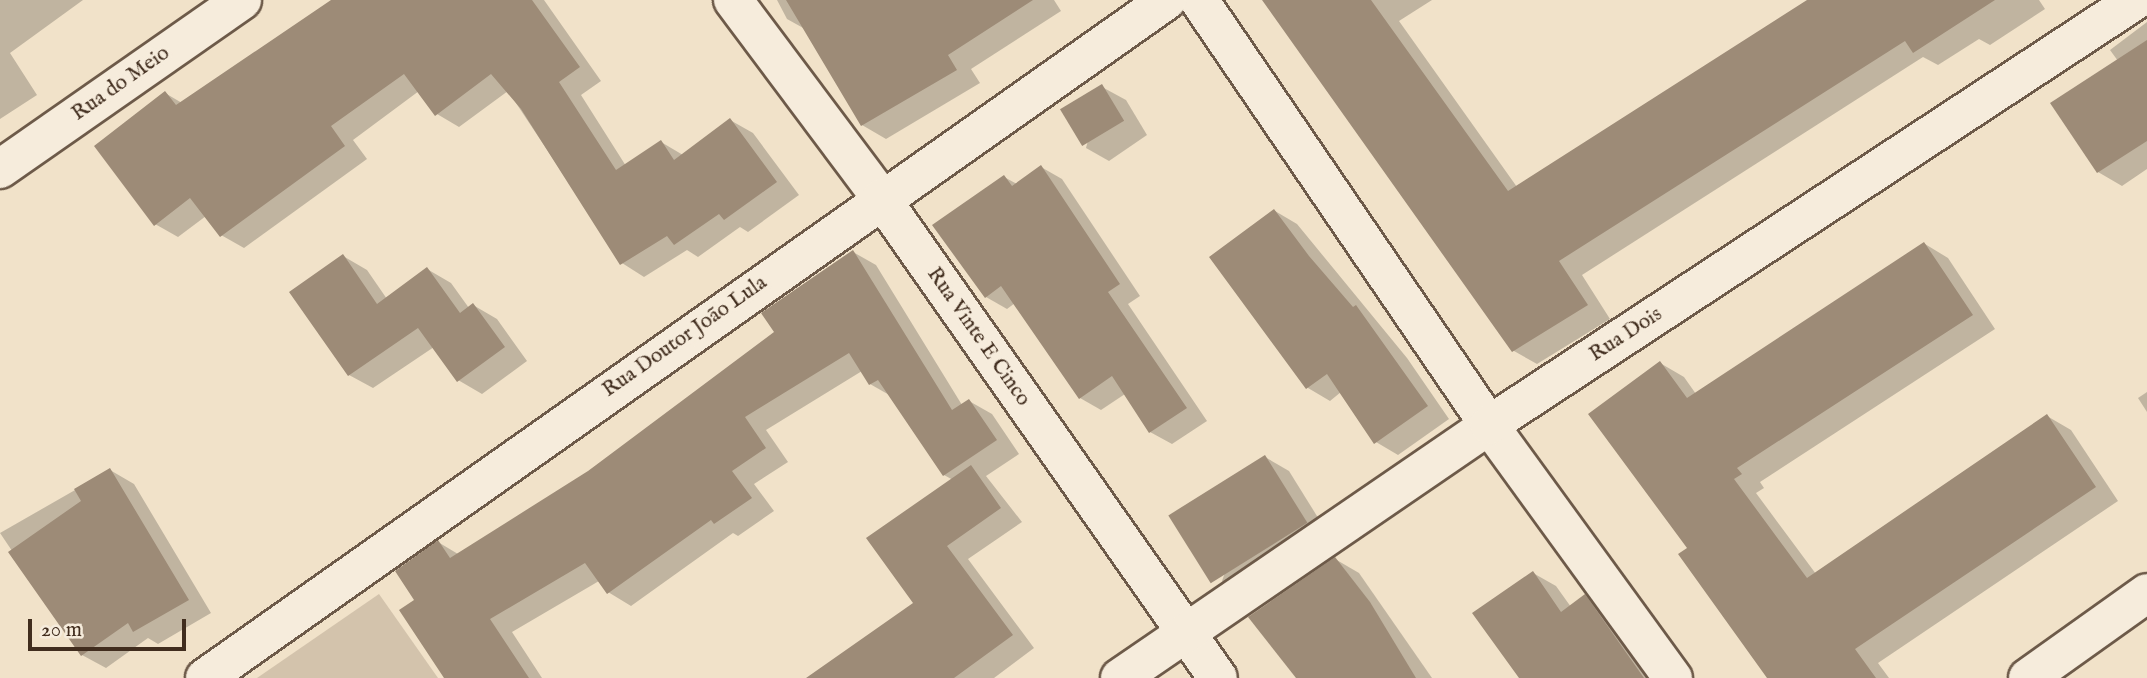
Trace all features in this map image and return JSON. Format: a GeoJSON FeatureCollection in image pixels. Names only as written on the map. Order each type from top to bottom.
{"type":"FeatureCollection","features":[{"type":"Feature","properties":{"kind":"street","name":"Rua do Meio"},"geometry":{"type":"LineString","coordinates":[[0,169],[242,0]]}},
{"type":"Feature","properties":{"kind":"street","name":"Rua Vinte E Cinco"},"geometry":{"type":"LineString","coordinates":[[733,0],[881,198],[1218,678]]}},
{"type":"Feature","properties":{"kind":"street","name":"Rua Doutor João Lula"},"geometry":{"type":"LineString","coordinates":[[205,678],[881,198],[1114,14],[1167,0]]}},
{"type":"Feature","properties":{"kind":"street"},"geometry":{"type":"LineString","coordinates":[[1199,0],[1489,425],[1673,678]]}},
{"type":"Feature","properties":{"kind":"street","name":"Rua Dois"},"geometry":{"type":"LineString","coordinates":[[1120,678],[1489,425],[2136,0]]}},
{"type":"Feature","properties":{"kind":"street"},"geometry":{"type":"LineString","coordinates":[[2028,678],[2147,593]]}},
{"type":"Feature","properties":{"kind":"shaded area"},"geometry":{"type":"Polygon","coordinates":[[[379,594],[438,678],[257,678],[379,594]]]}},
{"type":"Feature","properties":{"kind":"building"},"geometry":{"type":"Polygon","coordinates":[[[331,0],[532,0],[580,67],[559,82],[616,170],[661,140],[674,160],[730,118],[777,182],[724,220],[719,214],[674,245],[667,236],[620,265],[521,109],[491,74],[435,116],[404,74],[331,126],[345,146],[220,237],[190,198],[154,226],[94,146],[165,91],[176,105],[331,0]]]}},
{"type":"Feature","properties":{"kind":"building"},"geometry":{"type":"Polygon","coordinates":[[[786,0],[1033,0],[948,55],[957,70],[861,126],[786,0]]]}},
{"type":"Feature","properties":{"kind":"building"},"geometry":{"type":"Polygon","coordinates":[[[1262,0],[1371,0],[1508,191],[1807,0],[1995,0],[1913,53],[1905,41],[1559,261],[1588,305],[1512,352],[1262,0]]]}},
{"type":"Feature","properties":{"kind":"building"},"geometry":{"type":"Polygon","coordinates":[[[2147,40],[2147,141],[2097,173],[2050,103],[2147,40]]]}},
{"type":"Feature","properties":{"kind":"building"},"geometry":{"type":"Polygon","coordinates":[[[1102,84],[1124,121],[1082,146],[1060,109],[1102,84]]]}},
{"type":"Feature","properties":{"kind":"building"},"geometry":{"type":"Polygon","coordinates":[[[1041,165],[1120,284],[1108,292],[1187,408],[1149,433],[1112,376],[1079,399],[1001,286],[985,298],[932,225],[1004,175],[1012,186],[1041,165]]]}},
{"type":"Feature","properties":{"kind":"building"},"geometry":{"type":"Polygon","coordinates":[[[1274,209],[1309,256],[1353,307],[1356,305],[1428,406],[1374,444],[1327,374],[1306,389],[1209,257],[1274,209]]]}},
{"type":"Feature","properties":{"kind":"building"},"geometry":{"type":"Polygon","coordinates":[[[1924,242],[1973,315],[1737,468],[1742,474],[1734,479],[1807,578],[2047,414],[2096,487],[1855,649],[1876,678],[1767,678],[1678,554],[1687,548],[1588,414],[1660,361],[1687,398],[1924,242]]]}},
{"type":"Feature","properties":{"kind":"building"},"geometry":{"type":"Polygon","coordinates":[[[853,250],[952,410],[969,399],[997,440],[943,476],[878,380],[869,385],[849,353],[745,417],[766,448],[732,471],[752,498],[714,524],[711,520],[607,594],[585,563],[490,619],[529,678],[444,678],[399,610],[414,600],[395,571],[438,540],[450,558],[588,471],[774,332],[761,313],[853,250]]]}},
{"type":"Feature","properties":{"kind":"building"},"geometry":{"type":"Polygon","coordinates":[[[343,254],[377,304],[427,267],[460,313],[473,303],[505,347],[457,382],[418,328],[348,376],[289,292],[343,254]]]}},
{"type":"Feature","properties":{"kind":"building"},"geometry":{"type":"Polygon","coordinates":[[[1265,455],[1307,523],[1211,583],[1168,515],[1265,455]]]}},
{"type":"Feature","properties":{"kind":"building"},"geometry":{"type":"Polygon","coordinates":[[[971,465],[1001,508],[947,546],[1013,635],[954,678],[806,678],[913,603],[866,538],[971,465]]]}},
{"type":"Feature","properties":{"kind":"building"},"geometry":{"type":"Polygon","coordinates":[[[110,468],[189,600],[133,632],[128,623],[81,656],[8,552],[81,501],[74,489],[110,468]]]}},
{"type":"Feature","properties":{"kind":"building"},"geometry":{"type":"Polygon","coordinates":[[[1335,557],[1370,602],[1416,678],[1296,678],[1248,617],[1335,557]]]}},
{"type":"Feature","properties":{"kind":"building"},"geometry":{"type":"Polygon","coordinates":[[[1533,571],[1561,612],[1585,594],[1644,678],[1519,678],[1472,613],[1533,571]]]}}]}
